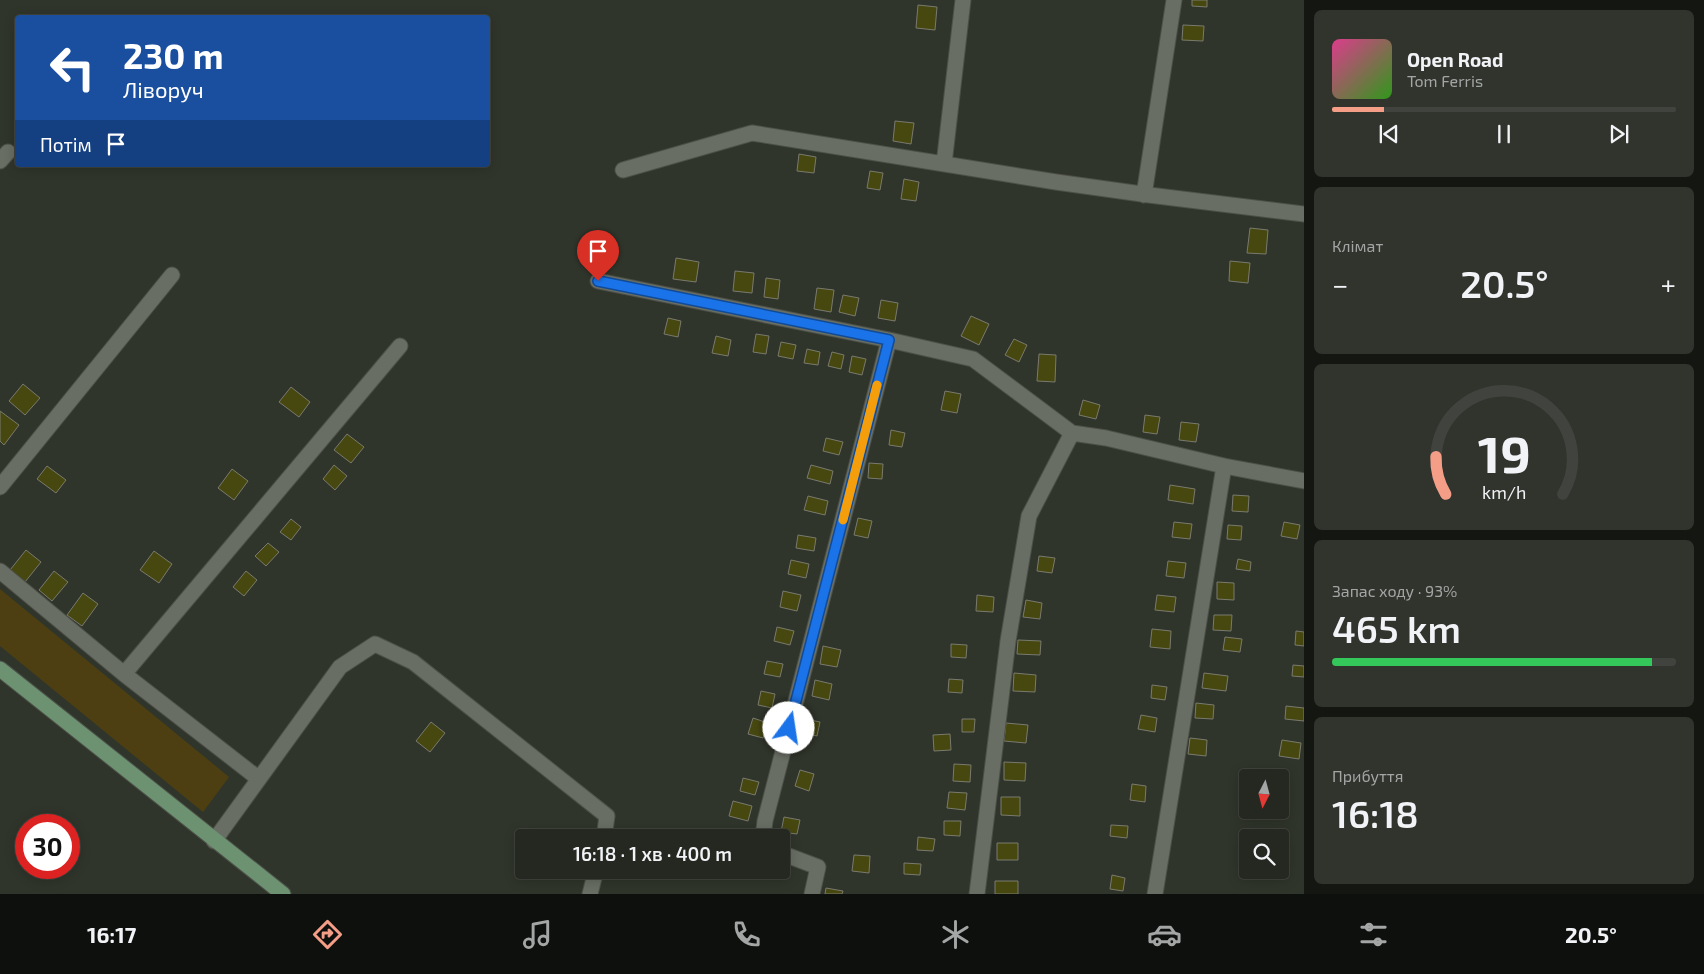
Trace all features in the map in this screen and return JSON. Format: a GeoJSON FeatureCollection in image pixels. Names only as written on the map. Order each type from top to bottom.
{"type":"FeatureCollection","features":[{"type":"Feature","properties":{"kind":"main road"},"geometry":{"type":"LineString","coordinates":[[0,669],[283,894]]}},
{"type":"Feature","properties":{"kind":"street"},"geometry":{"type":"LineString","coordinates":[[944,164],[963,0]]}},
{"type":"Feature","properties":{"kind":"street"},"geometry":{"type":"LineString","coordinates":[[1144,195],[1174,0]]}},
{"type":"Feature","properties":{"kind":"street"},"geometry":{"type":"LineString","coordinates":[[623,170],[752,132],[1144,195],[1304,214]]}},
{"type":"Feature","properties":{"kind":"street"},"geometry":{"type":"LineString","coordinates":[[0,487],[172,275]]}},
{"type":"Feature","properties":{"kind":"street"},"geometry":{"type":"LineString","coordinates":[[598,281],[973,359],[1072,433],[1106,438],[1224,466],[1304,481]]}},
{"type":"Feature","properties":{"kind":"street"},"geometry":{"type":"LineString","coordinates":[[765,829],[765,821],[889,340]]}},
{"type":"Feature","properties":{"kind":"street"},"geometry":{"type":"LineString","coordinates":[[124,674],[400,346]]}},
{"type":"Feature","properties":{"kind":"street"},"geometry":{"type":"LineString","coordinates":[[977,894],[1008,641],[1029,516],[1072,433]]}},
{"type":"Feature","properties":{"kind":"street"},"geometry":{"type":"LineString","coordinates":[[1155,894],[1224,466]]}},
{"type":"Feature","properties":{"kind":"street"},"geometry":{"type":"LineString","coordinates":[[0,571],[124,674],[259,779]]}},
{"type":"Feature","properties":{"kind":"street"},"geometry":{"type":"LineString","coordinates":[[214,841],[340,667],[375,644],[413,662],[600,810],[607,816],[605,829]]}},
{"type":"Feature","properties":{"kind":"street"},"geometry":{"type":"LineString","coordinates":[[790,856],[818,867],[812,894]]}},
{"type":"Feature","properties":{"kind":"street"},"geometry":{"type":"LineString","coordinates":[[590,894],[594,879]]}},
{"type":"Feature","properties":{"kind":"shaded area"},"geometry":{"type":"Polygon","coordinates":[[[0,589],[229,777],[203,812],[0,646],[0,589]]]}},
{"type":"Feature","properties":{"kind":"building"},"geometry":{"type":"Polygon","coordinates":[[[1192,0],[1207,0],[1207,7],[1192,6],[1192,0]]]}},
{"type":"Feature","properties":{"kind":"building"},"geometry":{"type":"Polygon","coordinates":[[[918,5],[937,7],[935,30],[916,28],[918,5]]]}},
{"type":"Feature","properties":{"kind":"building"},"geometry":{"type":"Polygon","coordinates":[[[1183,25],[1204,26],[1203,41],[1182,40],[1183,25]]]}},
{"type":"Feature","properties":{"kind":"building"},"geometry":{"type":"Polygon","coordinates":[[[895,121],[914,123],[911,144],[893,141],[895,121]]]}},
{"type":"Feature","properties":{"kind":"building"},"geometry":{"type":"Polygon","coordinates":[[[799,154],[816,157],[814,173],[797,171],[799,154]]]}},
{"type":"Feature","properties":{"kind":"building"},"geometry":{"type":"Polygon","coordinates":[[[870,171],[883,173],[880,190],[867,188],[870,171]]]}},
{"type":"Feature","properties":{"kind":"building"},"geometry":{"type":"Polygon","coordinates":[[[904,179],[919,182],[916,201],[901,199],[904,179]]]}},
{"type":"Feature","properties":{"kind":"building"},"geometry":{"type":"Polygon","coordinates":[[[1250,228],[1268,230],[1266,254],[1247,253],[1250,228]]]}},
{"type":"Feature","properties":{"kind":"building"},"geometry":{"type":"Polygon","coordinates":[[[676,258],[699,262],[696,282],[673,279],[676,258]]]}},
{"type":"Feature","properties":{"kind":"building"},"geometry":{"type":"Polygon","coordinates":[[[1230,261],[1250,263],[1248,283],[1229,281],[1230,261]]]}},
{"type":"Feature","properties":{"kind":"building"},"geometry":{"type":"Polygon","coordinates":[[[735,271],[754,273],[752,293],[733,291],[735,271]]]}},
{"type":"Feature","properties":{"kind":"building"},"geometry":{"type":"Polygon","coordinates":[[[766,278],[780,280],[778,299],[764,297],[766,278]]]}},
{"type":"Feature","properties":{"kind":"building"},"geometry":{"type":"Polygon","coordinates":[[[817,288],[834,290],[831,312],[814,309],[817,288]]]}},
{"type":"Feature","properties":{"kind":"building"},"geometry":{"type":"Polygon","coordinates":[[[843,295],[859,298],[855,316],[839,312],[843,295]]]}},
{"type":"Feature","properties":{"kind":"building"},"geometry":{"type":"Polygon","coordinates":[[[881,300],[898,303],[895,321],[878,318],[881,300]]]}},
{"type":"Feature","properties":{"kind":"building"},"geometry":{"type":"Polygon","coordinates":[[[971,316],[989,324],[979,345],[961,336],[971,316]]]}},
{"type":"Feature","properties":{"kind":"building"},"geometry":{"type":"Polygon","coordinates":[[[668,318],[681,321],[678,337],[664,334],[668,318]]]}},
{"type":"Feature","properties":{"kind":"building"},"geometry":{"type":"Polygon","coordinates":[[[756,334],[769,336],[766,354],[753,352],[756,334]]]}},
{"type":"Feature","properties":{"kind":"building"},"geometry":{"type":"Polygon","coordinates":[[[716,336],[731,340],[728,356],[712,353],[716,336]]]}},
{"type":"Feature","properties":{"kind":"building"},"geometry":{"type":"Polygon","coordinates":[[[1014,339],[1027,345],[1019,362],[1005,355],[1014,339]]]}},
{"type":"Feature","properties":{"kind":"building"},"geometry":{"type":"Polygon","coordinates":[[[781,342],[796,345],[793,359],[778,356],[781,342]]]}},
{"type":"Feature","properties":{"kind":"building"},"geometry":{"type":"Polygon","coordinates":[[[807,349],[820,352],[818,365],[804,363],[807,349]]]}},
{"type":"Feature","properties":{"kind":"building"},"geometry":{"type":"Polygon","coordinates":[[[832,352],[844,355],[841,369],[828,366],[832,352]]]}},
{"type":"Feature","properties":{"kind":"building"},"geometry":{"type":"Polygon","coordinates":[[[1039,354],[1056,355],[1055,382],[1037,381],[1039,354]]]}},
{"type":"Feature","properties":{"kind":"building"},"geometry":{"type":"Polygon","coordinates":[[[852,356],[866,359],[862,375],[849,372],[852,356]]]}},
{"type":"Feature","properties":{"kind":"building"},"geometry":{"type":"Polygon","coordinates":[[[23,384],[40,398],[25,415],[9,401],[23,384]]]}},
{"type":"Feature","properties":{"kind":"building"},"geometry":{"type":"Polygon","coordinates":[[[291,387],[310,402],[299,417],[279,402],[291,387]]]}},
{"type":"Feature","properties":{"kind":"building"},"geometry":{"type":"Polygon","coordinates":[[[945,391],[961,394],[957,413],[941,410],[945,391]]]}},
{"type":"Feature","properties":{"kind":"building"},"geometry":{"type":"Polygon","coordinates":[[[1083,400],[1100,405],[1096,419],[1079,415],[1083,400]]]}},
{"type":"Feature","properties":{"kind":"building"},"geometry":{"type":"Polygon","coordinates":[[[0,411],[19,425],[4,445],[0,441],[0,411]]]}},
{"type":"Feature","properties":{"kind":"building"},"geometry":{"type":"Polygon","coordinates":[[[1145,415],[1160,417],[1157,434],[1143,432],[1145,415]]]}},
{"type":"Feature","properties":{"kind":"building"},"geometry":{"type":"Polygon","coordinates":[[[1181,422],[1199,424],[1196,442],[1179,440],[1181,422]]]}},
{"type":"Feature","properties":{"kind":"building"},"geometry":{"type":"Polygon","coordinates":[[[891,430],[905,433],[902,447],[889,445],[891,430]]]}},
{"type":"Feature","properties":{"kind":"building"},"geometry":{"type":"Polygon","coordinates":[[[347,434],[364,447],[351,463],[334,450],[347,434]]]}},
{"type":"Feature","properties":{"kind":"building"},"geometry":{"type":"Polygon","coordinates":[[[826,438],[843,442],[839,455],[823,451],[826,438]]]}},
{"type":"Feature","properties":{"kind":"building"},"geometry":{"type":"Polygon","coordinates":[[[869,463],[883,464],[882,479],[868,478],[869,463]]]}},
{"type":"Feature","properties":{"kind":"building"},"geometry":{"type":"Polygon","coordinates":[[[334,465],[347,476],[335,490],[323,479],[334,465]]]}},
{"type":"Feature","properties":{"kind":"building"},"geometry":{"type":"Polygon","coordinates":[[[811,465],[833,471],[830,484],[807,478],[811,465]]]}},
{"type":"Feature","properties":{"kind":"building"},"geometry":{"type":"Polygon","coordinates":[[[47,466],[66,480],[56,493],[37,479],[47,466]]]}},
{"type":"Feature","properties":{"kind":"building"},"geometry":{"type":"Polygon","coordinates":[[[232,469],[248,481],[234,500],[218,488],[232,469]]]}},
{"type":"Feature","properties":{"kind":"building"},"geometry":{"type":"Polygon","coordinates":[[[1170,485],[1195,489],[1193,504],[1168,500],[1170,485]]]}},
{"type":"Feature","properties":{"kind":"building"},"geometry":{"type":"Polygon","coordinates":[[[1233,495],[1249,496],[1248,512],[1232,511],[1233,495]]]}},
{"type":"Feature","properties":{"kind":"building"},"geometry":{"type":"Polygon","coordinates":[[[808,496],[828,501],[825,515],[804,510],[808,496]]]}},
{"type":"Feature","properties":{"kind":"building"},"geometry":{"type":"Polygon","coordinates":[[[858,518],[872,521],[868,538],[854,535],[858,518]]]}},
{"type":"Feature","properties":{"kind":"building"},"geometry":{"type":"Polygon","coordinates":[[[291,519],[301,527],[291,540],[280,532],[291,519]]]}},
{"type":"Feature","properties":{"kind":"building"},"geometry":{"type":"Polygon","coordinates":[[[1174,522],[1192,524],[1190,539],[1172,537],[1174,522]]]}},
{"type":"Feature","properties":{"kind":"building"},"geometry":{"type":"Polygon","coordinates":[[[1284,522],[1300,525],[1297,539],[1281,536],[1284,522]]]}},
{"type":"Feature","properties":{"kind":"building"},"geometry":{"type":"Polygon","coordinates":[[[1228,525],[1242,526],[1241,540],[1227,539],[1228,525]]]}},
{"type":"Feature","properties":{"kind":"building"},"geometry":{"type":"Polygon","coordinates":[[[798,535],[816,538],[814,551],[796,548],[798,535]]]}},
{"type":"Feature","properties":{"kind":"building"},"geometry":{"type":"Polygon","coordinates":[[[268,543],[279,552],[266,566],[255,556],[268,543]]]}},
{"type":"Feature","properties":{"kind":"building"},"geometry":{"type":"Polygon","coordinates":[[[26,550],[41,562],[25,582],[10,570],[26,550]]]}},
{"type":"Feature","properties":{"kind":"building"},"geometry":{"type":"Polygon","coordinates":[[[154,551],[172,564],[159,583],[140,570],[154,551]]]}},
{"type":"Feature","properties":{"kind":"building"},"geometry":{"type":"Polygon","coordinates":[[[1039,556],[1055,558],[1052,573],[1037,571],[1039,556]]]}},
{"type":"Feature","properties":{"kind":"building"},"geometry":{"type":"Polygon","coordinates":[[[1238,559],[1251,562],[1250,571],[1236,569],[1238,559]]]}},
{"type":"Feature","properties":{"kind":"building"},"geometry":{"type":"Polygon","coordinates":[[[791,560],[809,564],[806,578],[788,574],[791,560]]]}},
{"type":"Feature","properties":{"kind":"building"},"geometry":{"type":"Polygon","coordinates":[[[1168,561],[1186,563],[1184,578],[1166,576],[1168,561]]]}},
{"type":"Feature","properties":{"kind":"building"},"geometry":{"type":"Polygon","coordinates":[[[54,571],[68,582],[52,601],[39,590],[54,571]]]}},
{"type":"Feature","properties":{"kind":"building"},"geometry":{"type":"Polygon","coordinates":[[[246,571],[257,580],[244,596],[233,587],[246,571]]]}},
{"type":"Feature","properties":{"kind":"building"},"geometry":{"type":"Polygon","coordinates":[[[1217,582],[1234,583],[1234,600],[1217,599],[1217,582]]]}},
{"type":"Feature","properties":{"kind":"building"},"geometry":{"type":"Polygon","coordinates":[[[783,591],[801,595],[797,611],[780,607],[783,591]]]}},
{"type":"Feature","properties":{"kind":"building"},"geometry":{"type":"Polygon","coordinates":[[[83,593],[98,604],[82,626],[67,615],[83,593]]]}},
{"type":"Feature","properties":{"kind":"building"},"geometry":{"type":"Polygon","coordinates":[[[977,595],[994,597],[993,612],[976,611],[977,595]]]}},
{"type":"Feature","properties":{"kind":"building"},"geometry":{"type":"Polygon","coordinates":[[[1157,595],[1176,597],[1174,612],[1155,610],[1157,595]]]}},
{"type":"Feature","properties":{"kind":"building"},"geometry":{"type":"Polygon","coordinates":[[[1026,600],[1042,603],[1040,619],[1023,617],[1026,600]]]}},
{"type":"Feature","properties":{"kind":"building"},"geometry":{"type":"Polygon","coordinates":[[[1214,615],[1232,615],[1231,631],[1213,630],[1214,615]]]}},
{"type":"Feature","properties":{"kind":"building"},"geometry":{"type":"Polygon","coordinates":[[[777,627],[794,631],[790,645],[774,641],[777,627]]]}},
{"type":"Feature","properties":{"kind":"building"},"geometry":{"type":"Polygon","coordinates":[[[1152,629],[1171,631],[1170,649],[1150,647],[1152,629]]]}},
{"type":"Feature","properties":{"kind":"building"},"geometry":{"type":"Polygon","coordinates":[[[1296,631],[1304,632],[1304,646],[1295,645],[1296,631]]]}},
{"type":"Feature","properties":{"kind":"building"},"geometry":{"type":"Polygon","coordinates":[[[1225,637],[1242,639],[1240,652],[1223,650],[1225,637]]]}},
{"type":"Feature","properties":{"kind":"building"},"geometry":{"type":"Polygon","coordinates":[[[1018,640],[1041,641],[1040,655],[1017,654],[1018,640]]]}},
{"type":"Feature","properties":{"kind":"building"},"geometry":{"type":"Polygon","coordinates":[[[951,644],[967,645],[966,658],[951,657],[951,644]]]}},
{"type":"Feature","properties":{"kind":"building"},"geometry":{"type":"Polygon","coordinates":[[[823,646],[841,650],[837,667],[820,664],[823,646]]]}},
{"type":"Feature","properties":{"kind":"building"},"geometry":{"type":"Polygon","coordinates":[[[767,661],[783,664],[780,677],[764,674],[767,661]]]}},
{"type":"Feature","properties":{"kind":"building"},"geometry":{"type":"Polygon","coordinates":[[[1293,665],[1304,666],[1304,677],[1292,676],[1293,665]]]}},
{"type":"Feature","properties":{"kind":"building"},"geometry":{"type":"Polygon","coordinates":[[[1014,673],[1036,675],[1035,692],[1013,691],[1014,673]]]}},
{"type":"Feature","properties":{"kind":"building"},"geometry":{"type":"Polygon","coordinates":[[[1204,673],[1228,676],[1226,691],[1202,688],[1204,673]]]}},
{"type":"Feature","properties":{"kind":"building"},"geometry":{"type":"Polygon","coordinates":[[[949,679],[963,680],[962,693],[948,692],[949,679]]]}},
{"type":"Feature","properties":{"kind":"building"},"geometry":{"type":"Polygon","coordinates":[[[815,680],[832,684],[829,700],[812,696],[815,680]]]}},
{"type":"Feature","properties":{"kind":"building"},"geometry":{"type":"Polygon","coordinates":[[[1152,685],[1167,687],[1165,700],[1151,698],[1152,685]]]}},
{"type":"Feature","properties":{"kind":"building"},"geometry":{"type":"Polygon","coordinates":[[[761,691],[775,694],[772,708],[758,705],[761,691]]]}},
{"type":"Feature","properties":{"kind":"building"},"geometry":{"type":"Polygon","coordinates":[[[1196,703],[1214,705],[1213,719],[1195,718],[1196,703]]]}},
{"type":"Feature","properties":{"kind":"building"},"geometry":{"type":"Polygon","coordinates":[[[1286,706],[1304,708],[1304,721],[1285,719],[1286,706]]]}},
{"type":"Feature","properties":{"kind":"building"},"geometry":{"type":"Polygon","coordinates":[[[1141,715],[1157,718],[1155,732],[1138,729],[1141,715]]]}},
{"type":"Feature","properties":{"kind":"building"},"geometry":{"type":"Polygon","coordinates":[[[753,718],[768,723],[763,738],[748,734],[753,718]]]}},
{"type":"Feature","properties":{"kind":"building"},"geometry":{"type":"Polygon","coordinates":[[[806,719],[820,722],[817,736],[803,733],[806,719]]]}},
{"type":"Feature","properties":{"kind":"building"},"geometry":{"type":"Polygon","coordinates":[[[962,719],[975,719],[974,732],[962,732],[962,719]]]}},
{"type":"Feature","properties":{"kind":"building"},"geometry":{"type":"Polygon","coordinates":[[[431,722],[445,733],[430,752],[416,741],[431,722]]]}},
{"type":"Feature","properties":{"kind":"building"},"geometry":{"type":"Polygon","coordinates":[[[1006,723],[1028,725],[1026,743],[1004,741],[1006,723]]]}},
{"type":"Feature","properties":{"kind":"building"},"geometry":{"type":"Polygon","coordinates":[[[950,734],[951,750],[934,751],[933,735],[950,734]]]}},
{"type":"Feature","properties":{"kind":"building"},"geometry":{"type":"Polygon","coordinates":[[[1190,738],[1207,740],[1206,756],[1188,754],[1190,738]]]}},
{"type":"Feature","properties":{"kind":"building"},"geometry":{"type":"Polygon","coordinates":[[[1282,740],[1301,743],[1299,759],[1279,756],[1282,740]]]}},
{"type":"Feature","properties":{"kind":"building"},"geometry":{"type":"Polygon","coordinates":[[[1004,762],[1026,763],[1025,781],[1004,780],[1004,762]]]}},
{"type":"Feature","properties":{"kind":"building"},"geometry":{"type":"Polygon","coordinates":[[[954,764],[971,765],[970,782],[953,781],[954,764]]]}},
{"type":"Feature","properties":{"kind":"building"},"geometry":{"type":"Polygon","coordinates":[[[800,770],[814,774],[809,791],[795,786],[800,770]]]}},
{"type":"Feature","properties":{"kind":"building"},"geometry":{"type":"Polygon","coordinates":[[[743,778],[759,782],[755,795],[740,791],[743,778]]]}},
{"type":"Feature","properties":{"kind":"building"},"geometry":{"type":"Polygon","coordinates":[[[1132,784],[1146,786],[1145,802],[1130,800],[1132,784]]]}},
{"type":"Feature","properties":{"kind":"building"},"geometry":{"type":"Polygon","coordinates":[[[949,792],[967,793],[965,810],[947,808],[949,792]]]}},
{"type":"Feature","properties":{"kind":"building"},"geometry":{"type":"Polygon","coordinates":[[[1001,797],[1020,797],[1020,816],[1001,815],[1001,797]]]}},
{"type":"Feature","properties":{"kind":"building"},"geometry":{"type":"Polygon","coordinates":[[[733,801],[752,806],[748,821],[729,816],[733,801]]]}},
{"type":"Feature","properties":{"kind":"building"},"geometry":{"type":"Polygon","coordinates":[[[784,817],[800,820],[797,834],[790,833],[790,829],[782,829],[784,817]]]}},
{"type":"Feature","properties":{"kind":"building"},"geometry":{"type":"Polygon","coordinates":[[[944,821],[961,821],[960,836],[944,835],[944,821]]]}},
{"type":"Feature","properties":{"kind":"building"},"geometry":{"type":"Polygon","coordinates":[[[1111,825],[1128,826],[1127,838],[1110,836],[1111,825]]]}},
{"type":"Feature","properties":{"kind":"building"},"geometry":{"type":"Polygon","coordinates":[[[918,837],[935,839],[933,851],[917,850],[918,837]]]}},
{"type":"Feature","properties":{"kind":"building"},"geometry":{"type":"Polygon","coordinates":[[[997,843],[1018,843],[1018,860],[997,860],[997,843]]]}},
{"type":"Feature","properties":{"kind":"building"},"geometry":{"type":"Polygon","coordinates":[[[854,855],[870,856],[869,873],[852,871],[854,855]]]}},
{"type":"Feature","properties":{"kind":"building"},"geometry":{"type":"Polygon","coordinates":[[[904,863],[921,864],[920,875],[904,874],[904,863]]]}},
{"type":"Feature","properties":{"kind":"building"},"geometry":{"type":"Polygon","coordinates":[[[1112,875],[1125,878],[1123,891],[1110,889],[1112,875]]]}},
{"type":"Feature","properties":{"kind":"building"},"geometry":{"type":"Polygon","coordinates":[[[995,881],[1018,881],[1018,894],[995,894],[995,881]]]}},
{"type":"Feature","properties":{"kind":"building"},"geometry":{"type":"Polygon","coordinates":[[[826,888],[843,891],[842,894],[825,894],[826,888]]]}},
{"type":"Feature","properties":{"kind":"slow traffic"},"geometry":{"type":"LineString","coordinates":[[843,520],[877,385]]}},
{"type":"Feature","properties":{"kind":"route"},"geometry":{"type":"LineString","coordinates":[[598,281],[889,340],[789,728]]}}]}
